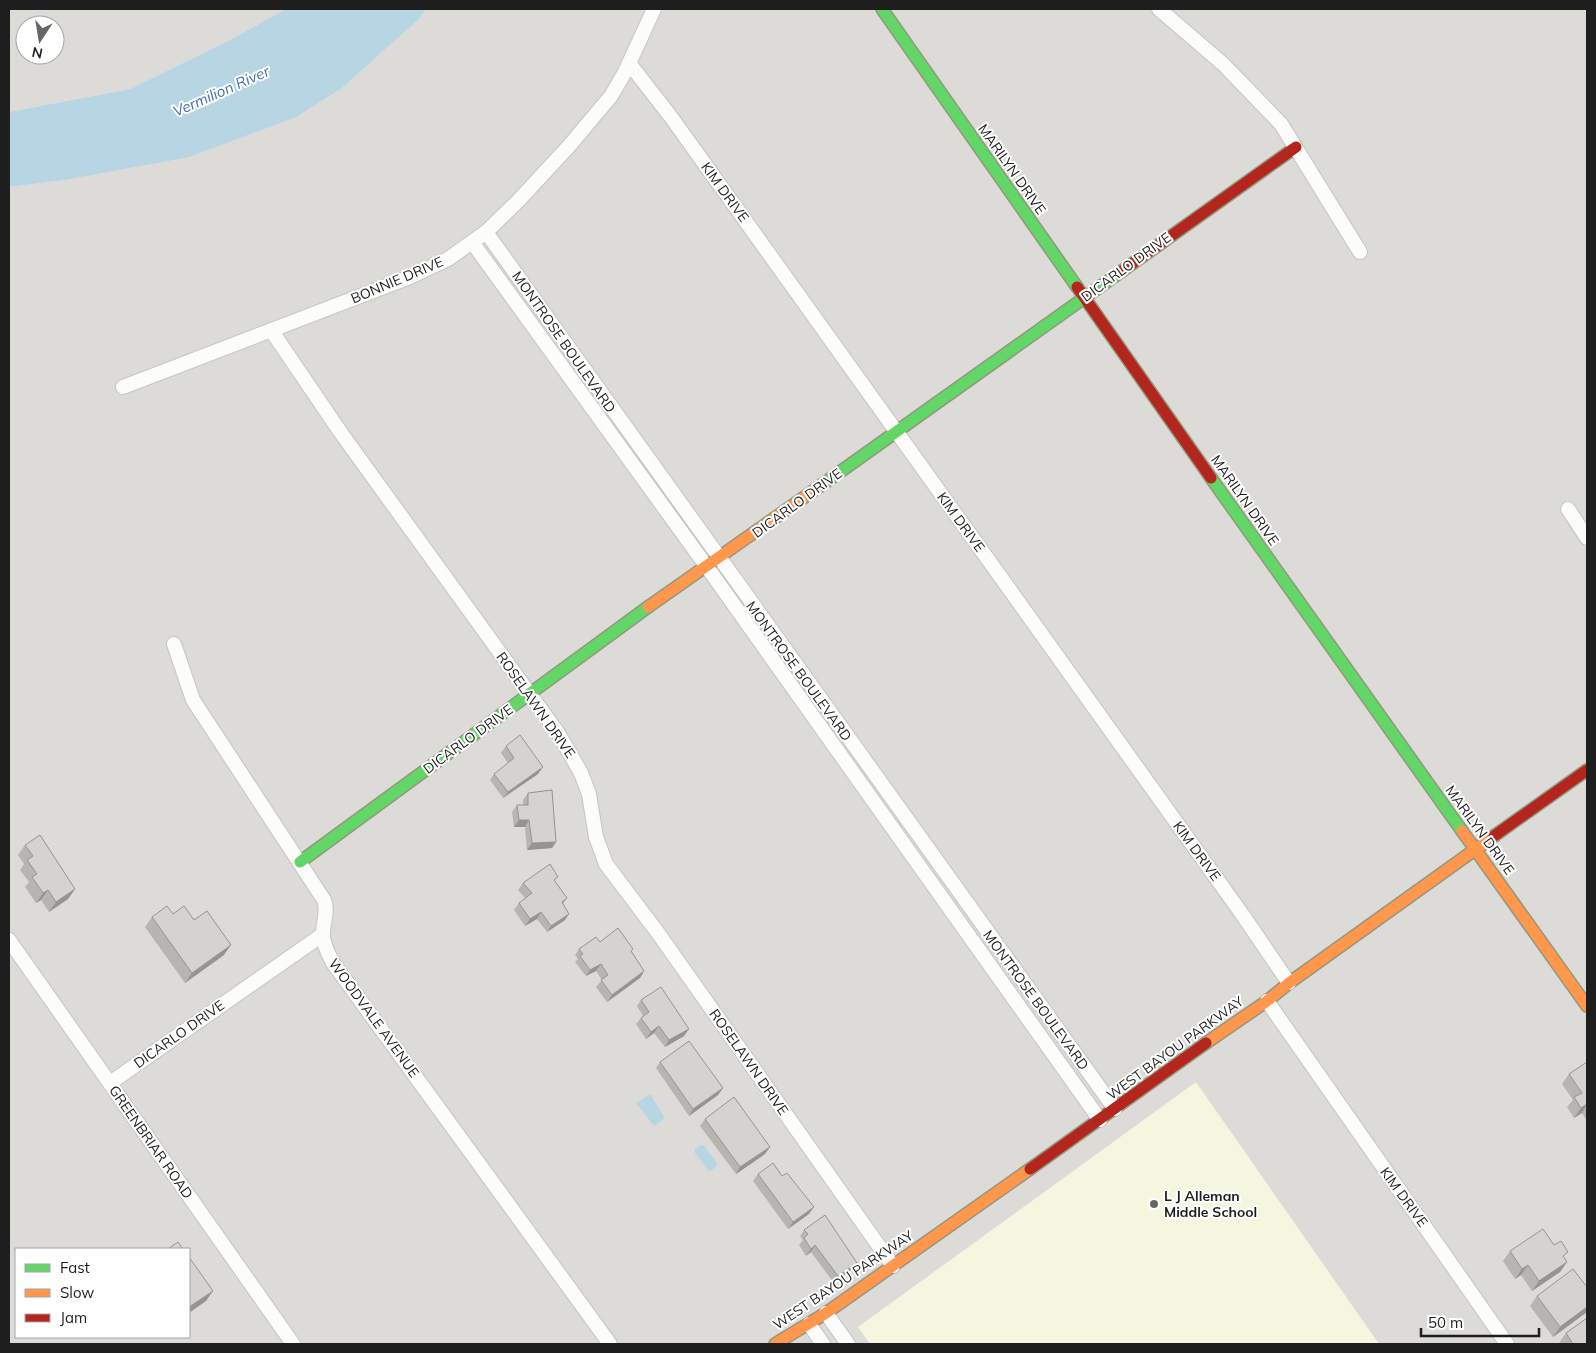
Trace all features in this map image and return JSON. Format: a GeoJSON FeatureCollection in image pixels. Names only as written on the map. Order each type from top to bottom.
{"type":"FeatureCollection","features":[{"type":"Feature","properties":{"kind":"street","name":"BONNIE DRIVE"},"geometry":{"type":"LineString","coordinates":[[123,388],[410,277],[448,259],[472,242],[486,232],[524,194],[611,96],[629,63],[654,9]]}},
{"type":"Feature","properties":{"kind":"street","name":"MARILYN DRIVE"},"geometry":{"type":"LineString","coordinates":[[882,9],[1280,576],[1587,1006]]}},
{"type":"Feature","properties":{"kind":"street"},"geometry":{"type":"LineString","coordinates":[[1159,9],[1206,49],[1281,124],[1360,252]]}},
{"type":"Feature","properties":{"kind":"street","name":"KIM DRIVE"},"geometry":{"type":"LineString","coordinates":[[629,63],[671,117],[1289,983]]}},
{"type":"Feature","properties":{"kind":"street","name":"DICARLO DRIVE"},"geometry":{"type":"LineString","coordinates":[[300,862],[630,619],[718,559],[1296,147]]}},
{"type":"Feature","properties":{"kind":"street","name":"MONTROSE BOULEVARD"},"geometry":{"type":"LineString","coordinates":[[486,232],[718,559],[1114,1109]]}},
{"type":"Feature","properties":{"kind":"street","name":"MONTROSE BOULEVARD"},"geometry":{"type":"LineString","coordinates":[[472,242],[1100,1120]]}},
{"type":"Feature","properties":{"kind":"street","name":"ROSELAWN DRIVE"},"geometry":{"type":"LineString","coordinates":[[270,330],[341,433],[562,739],[581,773],[589,794],[596,837],[606,864],[658,932],[892,1266]]}},
{"type":"Feature","properties":{"kind":"street"},"geometry":{"type":"LineString","coordinates":[[1568,510],[1587,538]]}},
{"type":"Feature","properties":{"kind":"street","name":"WOODVALE AVENUE"},"geometry":{"type":"LineString","coordinates":[[174,644],[193,700],[326,904],[322,935],[325,947],[334,963],[610,1344]]}},
{"type":"Feature","properties":{"kind":"street","name":"WEST BAYOU PARKWAY"},"geometry":{"type":"LineString","coordinates":[[775,1344],[826,1313],[1100,1120],[1171,1067],[1267,1001],[1289,983],[1587,770]]}},
{"type":"Feature","properties":{"kind":"street","name":"DICARLO DRIVE"},"geometry":{"type":"LineString","coordinates":[[110,1083],[322,935]]}},
{"type":"Feature","properties":{"kind":"street","name":"GREENBRIAR ROAD"},"geometry":{"type":"LineString","coordinates":[[9,940],[293,1344]]}},
{"type":"Feature","properties":{"kind":"street","name":"KIM DRIVE"},"geometry":{"type":"LineString","coordinates":[[1267,1001],[1507,1344]]}},
{"type":"Feature","properties":{"kind":"street"},"geometry":{"type":"LineString","coordinates":[[826,1313],[848,1344]]}},
{"type":"Feature","properties":{"kind":"street"},"geometry":{"type":"LineString","coordinates":[[809,1324],[823,1344]]}},
{"type":"Feature","properties":{"kind":"shaded area"},"geometry":{"type":"Polygon","coordinates":[[[9,9],[286,9],[228,41],[130,89],[9,112],[9,9]]]}},
{"type":"Feature","properties":{"kind":"shaded area"},"geometry":{"type":"Polygon","coordinates":[[[424,9],[1587,9],[1587,1344],[9,1344],[9,187],[64,180],[342,88],[419,19],[424,9]]]}},
{"type":"Feature","properties":{"kind":"shaded area","name":"L J Alleman Middle School"},"geometry":{"type":"Polygon","coordinates":[[[1196,1082],[1379,1344],[870,1344],[858,1327],[1196,1082]]]}},
{"type":"Feature","properties":{"kind":"water","name":"Vermilion River"},"geometry":{"type":"Polygon","coordinates":[[[286,9],[426,9],[419,19],[342,88],[296,117],[189,157],[64,180],[9,187],[9,112],[130,89],[228,41],[286,9]]]}},
{"type":"Feature","properties":{"kind":"water"},"geometry":{"type":"Polygon","coordinates":[[[650,1094],[665,1118],[654,1126],[636,1103],[650,1094]]]}},
{"type":"Feature","properties":{"kind":"water"},"geometry":{"type":"Polygon","coordinates":[[[701,1145],[704,1146],[717,1163],[716,1167],[710,1171],[695,1153],[695,1149],[701,1145]]]}},
{"type":"Feature","properties":{"kind":"building"},"geometry":{"type":"Polygon","coordinates":[[[520,735],[543,767],[508,792],[494,774],[514,758],[506,746],[520,735]]]}},
{"type":"Feature","properties":{"kind":"building"},"geometry":{"type":"Polygon","coordinates":[[[552,790],[556,842],[532,843],[529,820],[519,820],[517,805],[528,805],[528,793],[552,790]]]}},
{"type":"Feature","properties":{"kind":"building"},"geometry":{"type":"Polygon","coordinates":[[[40,835],[75,889],[56,902],[48,890],[43,893],[32,877],[37,874],[27,860],[33,856],[25,845],[40,835]]]}},
{"type":"Feature","properties":{"kind":"building"},"geometry":{"type":"Polygon","coordinates":[[[550,864],[558,877],[554,880],[567,898],[562,902],[569,914],[551,926],[541,912],[530,919],[519,903],[532,893],[523,883],[550,864]]]}},
{"type":"Feature","properties":{"kind":"building"},"geometry":{"type":"Polygon","coordinates":[[[167,906],[173,914],[184,906],[194,920],[207,911],[231,945],[192,973],[152,917],[167,906]]]}},
{"type":"Feature","properties":{"kind":"building"},"geometry":{"type":"Polygon","coordinates":[[[618,928],[633,949],[631,951],[644,971],[612,995],[601,980],[608,975],[601,964],[590,970],[580,956],[583,954],[579,949],[596,937],[600,942],[618,928]]]}},
{"type":"Feature","properties":{"kind":"building"},"geometry":{"type":"Polygon","coordinates":[[[661,987],[689,1029],[669,1040],[659,1026],[651,1032],[641,1018],[649,1012],[641,1000],[661,987]]]}},
{"type":"Feature","properties":{"kind":"building"},"geometry":{"type":"Polygon","coordinates":[[[689,1041],[723,1088],[693,1109],[660,1062],[689,1041]]]}},
{"type":"Feature","properties":{"kind":"building"},"geometry":{"type":"Polygon","coordinates":[[[1587,1062],[1587,1104],[1581,1108],[1574,1097],[1582,1093],[1569,1074],[1587,1062]]]}},
{"type":"Feature","properties":{"kind":"building"},"geometry":{"type":"Polygon","coordinates":[[[734,1097],[770,1147],[740,1167],[705,1119],[734,1097]]]}},
{"type":"Feature","properties":{"kind":"building"},"geometry":{"type":"Polygon","coordinates":[[[773,1163],[782,1176],[787,1173],[814,1207],[793,1222],[758,1174],[773,1163]]]}},
{"type":"Feature","properties":{"kind":"building"},"geometry":{"type":"Polygon","coordinates":[[[825,1215],[857,1263],[838,1276],[815,1245],[811,1249],[804,1238],[808,1234],[804,1230],[825,1215]]]}},
{"type":"Feature","properties":{"kind":"building"},"geometry":{"type":"Polygon","coordinates":[[[1543,1229],[1554,1245],[1561,1241],[1568,1252],[1563,1256],[1567,1262],[1539,1281],[1528,1265],[1522,1269],[1510,1251],[1543,1229]]]}},
{"type":"Feature","properties":{"kind":"building"},"geometry":{"type":"Polygon","coordinates":[[[178,1242],[182,1248],[169,1248],[178,1242]]]}},
{"type":"Feature","properties":{"kind":"building"},"geometry":{"type":"Polygon","coordinates":[[[190,1258],[213,1291],[190,1306],[190,1258]]]}},
{"type":"Feature","properties":{"kind":"building"},"geometry":{"type":"Polygon","coordinates":[[[1573,1269],[1587,1287],[1587,1307],[1560,1327],[1537,1296],[1573,1269]]]}},
{"type":"Feature","properties":{"kind":"building"},"geometry":{"type":"Polygon","coordinates":[[[1587,1318],[1587,1344],[1573,1344],[1566,1333],[1587,1318]]]}},
{"type":"Feature","properties":{"kind":"traffic: fast"},"geometry":{"type":"LineString","coordinates":[[882,9],[1077,287]]}},
{"type":"Feature","properties":{"kind":"traffic: fast"},"geometry":{"type":"LineString","coordinates":[[823,484],[1122,271]]}},
{"type":"Feature","properties":{"kind":"traffic: fast"},"geometry":{"type":"LineString","coordinates":[[1211,478],[1462,831]]}},
{"type":"Feature","properties":{"kind":"traffic: fast"},"geometry":{"type":"LineString","coordinates":[[300,862],[648,607]]}},
{"type":"Feature","properties":{"kind":"traffic: slow"},"geometry":{"type":"LineString","coordinates":[[648,607],[823,484]]}},
{"type":"Feature","properties":{"kind":"traffic: slow"},"geometry":{"type":"LineString","coordinates":[[1462,831],[1587,1006]]}},
{"type":"Feature","properties":{"kind":"traffic: slow"},"geometry":{"type":"LineString","coordinates":[[1206,1043],[1494,836]]}},
{"type":"Feature","properties":{"kind":"traffic: slow"},"geometry":{"type":"LineString","coordinates":[[775,1344],[826,1313],[1030,1169]]}},
{"type":"Feature","properties":{"kind":"traffic: jam"},"geometry":{"type":"LineString","coordinates":[[1122,271],[1296,147]]}},
{"type":"Feature","properties":{"kind":"traffic: jam"},"geometry":{"type":"LineString","coordinates":[[1077,287],[1211,478]]}},
{"type":"Feature","properties":{"kind":"traffic: jam"},"geometry":{"type":"LineString","coordinates":[[1494,836],[1587,770]]}},
{"type":"Feature","properties":{"kind":"traffic: jam"},"geometry":{"type":"LineString","coordinates":[[1030,1169],[1206,1043]]}},
{"type":"Feature","properties":{"kind":"place","name":"L J Alleman Middle School"},"geometry":{"type":"Point","coordinates":[1154,1204]}}]}
